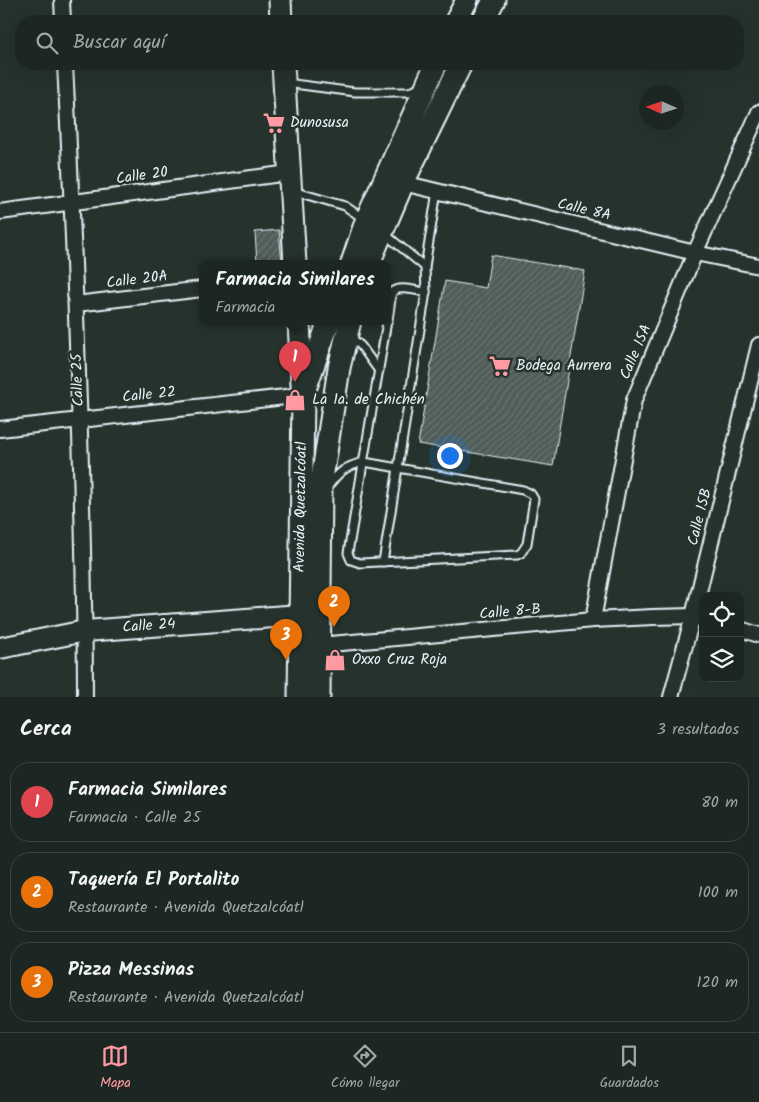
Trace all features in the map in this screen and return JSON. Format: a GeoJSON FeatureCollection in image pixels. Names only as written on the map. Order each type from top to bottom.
{"type":"FeatureCollection","features":[{"type":"Feature","properties":{"kind":"main road"},"geometry":{"type":"LineString","coordinates":[[280,0],[281,15]]}},
{"type":"Feature","properties":{"kind":"main road"},"geometry":{"type":"LineString","coordinates":[[459,15],[468,0]]}},
{"type":"Feature","properties":{"kind":"main road"},"geometry":{"type":"LineString","coordinates":[[485,15],[494,0]]}},
{"type":"Feature","properties":{"kind":"main road"},"geometry":{"type":"LineString","coordinates":[[370,260],[375,227],[433,70]]}},
{"type":"Feature","properties":{"kind":"main road"},"geometry":{"type":"LineString","coordinates":[[354,260],[403,183],[456,70]]}},
{"type":"Feature","properties":{"kind":"main road"},"geometry":{"type":"LineString","coordinates":[[283,73],[295,260]]}},
{"type":"Feature","properties":{"kind":"main road"},"geometry":{"type":"LineString","coordinates":[[299,325],[302,395],[312,406],[321,490]]}},
{"type":"Feature","properties":{"kind":"main road","name":"Avenida Quetzalcóatl"},"geometry":{"type":"LineString","coordinates":[[299,697],[302,395],[328,325]]}},
{"type":"Feature","properties":{"kind":"main road","name":"Avenida Quetzalcóatl"},"geometry":{"type":"LineString","coordinates":[[319,697],[321,490],[339,368],[348,327]]}},
{"type":"Feature","properties":{"kind":"street"},"geometry":{"type":"LineString","coordinates":[[62,0],[63,15]]}},
{"type":"Feature","properties":{"kind":"street","name":"Calle 25"},"geometry":{"type":"LineString","coordinates":[[65,70],[80,420],[85,697]]}},
{"type":"Feature","properties":{"kind":"street"},"geometry":{"type":"LineString","coordinates":[[426,87],[439,81],[452,70]]}},
{"type":"Feature","properties":{"kind":"street","name":"Calle 15A"},"geometry":{"type":"LineString","coordinates":[[593,620],[634,400],[695,253],[753,139],[759,112]]}},
{"type":"Feature","properties":{"kind":"street","name":"Calle 20"},"geometry":{"type":"LineString","coordinates":[[0,212],[72,202],[290,182]]}},
{"type":"Feature","properties":{"kind":"street","name":"Calle 8A"},"geometry":{"type":"LineString","coordinates":[[403,183],[695,253],[759,266]]}},
{"type":"Feature","properties":{"kind":"street","name":"Calle 20A"},"geometry":{"type":"LineString","coordinates":[[76,304],[199,289]]}},
{"type":"Feature","properties":{"kind":"street","name":"Calle 15B"},"geometry":{"type":"LineString","coordinates":[[671,697],[698,617],[759,345]]}},
{"type":"Feature","properties":{"kind":"street","name":"Calle 22"},"geometry":{"type":"LineString","coordinates":[[0,429],[302,395]]}},
{"type":"Feature","properties":{"kind":"street","name":"Calle 24"},"geometry":{"type":"LineString","coordinates":[[0,648],[85,631],[300,615]]}},
{"type":"Feature","properties":{"kind":"street","name":"Calle 8-B"},"geometry":{"type":"LineString","coordinates":[[320,645],[593,620],[698,617]]}},
{"type":"Feature","properties":{"kind":"street"},"geometry":{"type":"LineString","coordinates":[[744,630],[759,635]]}},
{"type":"Feature","properties":{"kind":"lane"},"geometry":{"type":"LineString","coordinates":[[283,73],[308,87],[354,92],[408,92],[426,87]]}},
{"type":"Feature","properties":{"kind":"lane"},"geometry":{"type":"LineString","coordinates":[[290,182],[345,206],[425,267]]}},
{"type":"Feature","properties":{"kind":"lane"},"geometry":{"type":"LineString","coordinates":[[383,562],[426,292],[425,267],[437,192]]}},
{"type":"Feature","properties":{"kind":"lane"},"geometry":{"type":"LineString","coordinates":[[391,298],[392,292],[399,288],[426,292]]}},
{"type":"Feature","properties":{"kind":"lane"},"geometry":{"type":"LineString","coordinates":[[321,490],[350,465],[364,462],[524,490],[531,494],[534,499],[527,544],[521,553],[517,555],[383,562],[355,562],[350,560],[348,553],[364,462],[386,325]]}},
{"type":"Feature","properties":{"kind":"lane"},"geometry":{"type":"LineString","coordinates":[[348,327],[379,371]]}},
{"type":"Feature","properties":{"kind":"building"},"geometry":{"type":"Polygon","coordinates":[[[279,230],[282,260],[257,260],[255,232],[279,230]]]}},
{"type":"Feature","properties":{"kind":"building","name":"Bodega Aurrera"},"geometry":{"type":"Polygon","coordinates":[[[491,255],[585,271],[553,466],[418,444],[445,281],[486,288],[491,255]]]}},
{"type":"Feature","properties":{"kind":"place","name":"Dunosusa"},"geometry":{"type":"Point","coordinates":[274,123]}},
{"type":"Feature","properties":{"kind":"place","name":"Bodega Aurrera"},"geometry":{"type":"Point","coordinates":[500,366]}},
{"type":"Feature","properties":{"kind":"place","name":"Farmacia Similares"},"geometry":{"type":"Point","coordinates":[295,382]}},
{"type":"Feature","properties":{"kind":"place","name":"La 1a. de Chichén"},"geometry":{"type":"Point","coordinates":[295,400]}},
{"type":"Feature","properties":{"kind":"place","name":"Taquería El Portalito"},"geometry":{"type":"Point","coordinates":[334,627]}},
{"type":"Feature","properties":{"kind":"place","name":"Pizza Messinas"},"geometry":{"type":"Point","coordinates":[286,660]}},
{"type":"Feature","properties":{"kind":"place","name":"Oxxo Cruz Roja"},"geometry":{"type":"Point","coordinates":[335,660]}}]}
